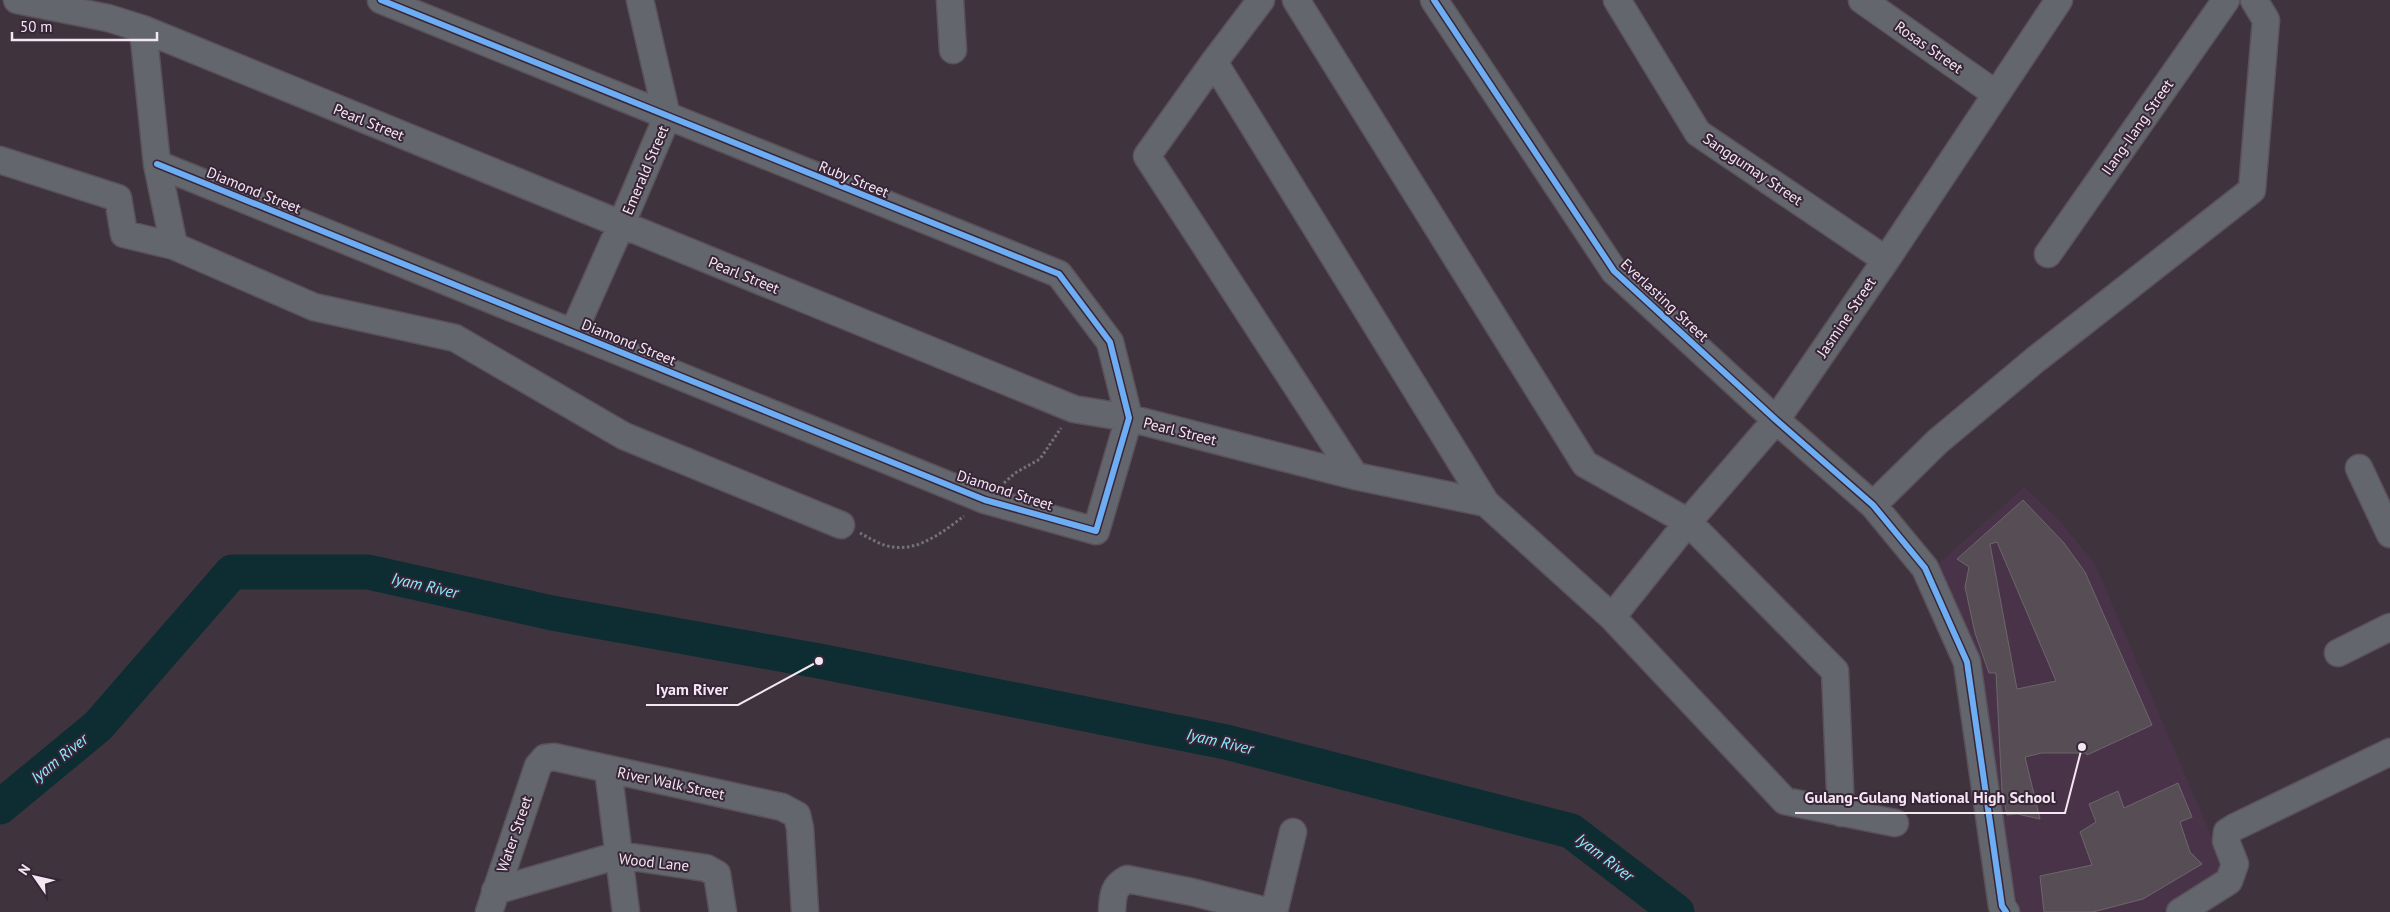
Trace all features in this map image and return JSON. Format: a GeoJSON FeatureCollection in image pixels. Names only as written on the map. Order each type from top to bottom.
{"type":"FeatureCollection","features":[{"type":"Feature","properties":{"kind":"street","name":"Pearl Street"},"geometry":{"type":"LineString","coordinates":[[17,0],[111,9],[143,29],[1074,409],[1130,418],[1355,476],[1486,504]]}},
{"type":"Feature","properties":{"kind":"street","name":"Ruby Street"},"geometry":{"type":"LineString","coordinates":[[381,0],[1059,274],[1110,342],[1130,418]]}},
{"type":"Feature","properties":{"kind":"street","name":"Emerald Street"},"geometry":{"type":"LineString","coordinates":[[572,333],[667,117],[640,0]]}},
{"type":"Feature","properties":{"kind":"street"},"geometry":{"type":"LineString","coordinates":[[950,0],[953,50]]}},
{"type":"Feature","properties":{"kind":"street"},"geometry":{"type":"LineString","coordinates":[[1262,0],[1214,62],[1147,156],[1355,476]]}},
{"type":"Feature","properties":{"kind":"street"},"geometry":{"type":"LineString","coordinates":[[1296,0],[1585,464],[1688,522],[1834,671],[1841,813]]}},
{"type":"Feature","properties":{"kind":"street","name":"Everlasting Street"},"geometry":{"type":"LineString","coordinates":[[1434,0],[1614,271],[1776,420],[1873,505],[1925,568],[1967,662],[2002,906],[2006,912]]}},
{"type":"Feature","properties":{"kind":"street","name":"Sanggumay Street"},"geometry":{"type":"LineString","coordinates":[[1617,0],[1698,133],[1886,260]]}},
{"type":"Feature","properties":{"kind":"street","name":"Rosas Street"},"geometry":{"type":"LineString","coordinates":[[1862,0],[1996,94]]}},
{"type":"Feature","properties":{"kind":"street","name":"Jasmine Street"},"geometry":{"type":"LineString","coordinates":[[1612,617],[1688,522],[1776,420],[1886,260],[2059,0]]}},
{"type":"Feature","properties":{"kind":"street"},"geometry":{"type":"LineString","coordinates":[[1873,505],[1937,442],[2036,360],[2252,190],[2266,20],[2254,0]]}},
{"type":"Feature","properties":{"kind":"street","name":"Ilang-Ilang Street"},"geometry":{"type":"LineString","coordinates":[[2048,254],[2222,1]]}},
{"type":"Feature","properties":{"kind":"street"},"geometry":{"type":"LineString","coordinates":[[143,29],[157,164],[174,246]]}},
{"type":"Feature","properties":{"kind":"street"},"geometry":{"type":"LineString","coordinates":[[1214,62],[1486,504],[1612,617],[1785,801],[1895,822]]}},
{"type":"Feature","properties":{"kind":"street"},"geometry":{"type":"LineString","coordinates":[[0,160],[118,198],[124,234],[174,246],[314,307],[455,338],[624,436],[841,525]]}},
{"type":"Feature","properties":{"kind":"street","name":"Diamond Street"},"geometry":{"type":"LineString","coordinates":[[157,164],[984,500],[1096,531],[1130,418]]}},
{"type":"Feature","properties":{"kind":"street"},"geometry":{"type":"LineString","coordinates":[[2359,468],[2390,534]]}},
{"type":"Feature","properties":{"kind":"street"},"geometry":{"type":"LineString","coordinates":[[2338,653],[2390,628]]}},
{"type":"Feature","properties":{"kind":"street"},"geometry":{"type":"LineString","coordinates":[[2180,912],[2229,881],[2235,864],[2226,841],[2227,832],[2235,826],[2390,752]]}},
{"type":"Feature","properties":{"kind":"street","name":"River Walk Street"},"geometry":{"type":"LineString","coordinates":[[544,758],[554,757],[782,807],[797,815],[800,828],[806,912]]}},
{"type":"Feature","properties":{"kind":"street","name":"Water Street"},"geometry":{"type":"LineString","coordinates":[[492,901],[538,766],[544,758]]}},
{"type":"Feature","properties":{"kind":"street"},"geometry":{"type":"LineString","coordinates":[[608,769],[626,912]]}},
{"type":"Feature","properties":{"kind":"street"},"geometry":{"type":"LineString","coordinates":[[1112,912],[1113,892],[1118,884],[1127,879],[1191,902],[1272,912],[1293,832]]}},
{"type":"Feature","properties":{"kind":"street","name":"Wood Lane"},"geometry":{"type":"LineString","coordinates":[[492,901],[619,855],[706,868],[717,874],[723,912]]}},
{"type":"Feature","properties":{"kind":"path"},"geometry":{"type":"LineString","coordinates":[[841,525],[893,548],[921,544],[944,531],[1015,473],[1040,459],[1074,409]]}},
{"type":"Feature","properties":{"kind":"shaded area"},"geometry":{"type":"Polygon","coordinates":[[[2024,487],[2059,520],[2095,564],[2225,868],[2183,901],[2162,912],[2020,912],[1993,799],[1986,696],[1937,565],[2024,487]]]}},
{"type":"Feature","properties":{"kind":"building"},"geometry":{"type":"Polygon","coordinates":[[[2023,500],[2064,543],[2085,572],[2152,725],[2087,755],[2086,753],[2042,753],[2025,757],[2040,819],[2017,814],[2007,815],[2002,792],[1996,673],[1989,673],[1975,633],[1965,587],[1969,567],[1957,559],[2023,500]],[[1997,542],[1990,544],[2017,689],[2056,681],[1997,542]]]}},
{"type":"Feature","properties":{"kind":"building"},"geometry":{"type":"Polygon","coordinates":[[[2178,783],[2192,817],[2180,822],[2190,852],[2202,864],[2143,899],[2093,912],[2044,912],[2040,876],[2092,865],[2080,832],[2096,822],[2089,804],[2118,791],[2124,808],[2178,783]]]}},
{"type":"Feature","properties":{"kind":"waterway","name":"Iyam River"},"geometry":{"type":"LineString","coordinates":[[0,807],[98,726],[232,572],[368,572],[552,613],[819,661],[1226,742],[1571,831],[1677,912]]}},
{"type":"Feature","properties":{"kind":"cycle path"},"geometry":{"type":"LineString","coordinates":[[157,164],[985,500],[1096,531],[1129,418],[1110,342],[1059,274],[381,0]]}},
{"type":"Feature","properties":{"kind":"cycle path"},"geometry":{"type":"LineString","coordinates":[[1434,0],[1614,271],[1776,420],[1873,505],[1925,568],[1967,662],[2002,906],[2006,912]]}},
{"type":"Feature","properties":{"kind":"place","name":"Iyam River"},"geometry":{"type":"Point","coordinates":[819,661]}},
{"type":"Feature","properties":{"kind":"place","name":"Gulang-Gulang National High School"},"geometry":{"type":"Point","coordinates":[2082,747]}}]}
